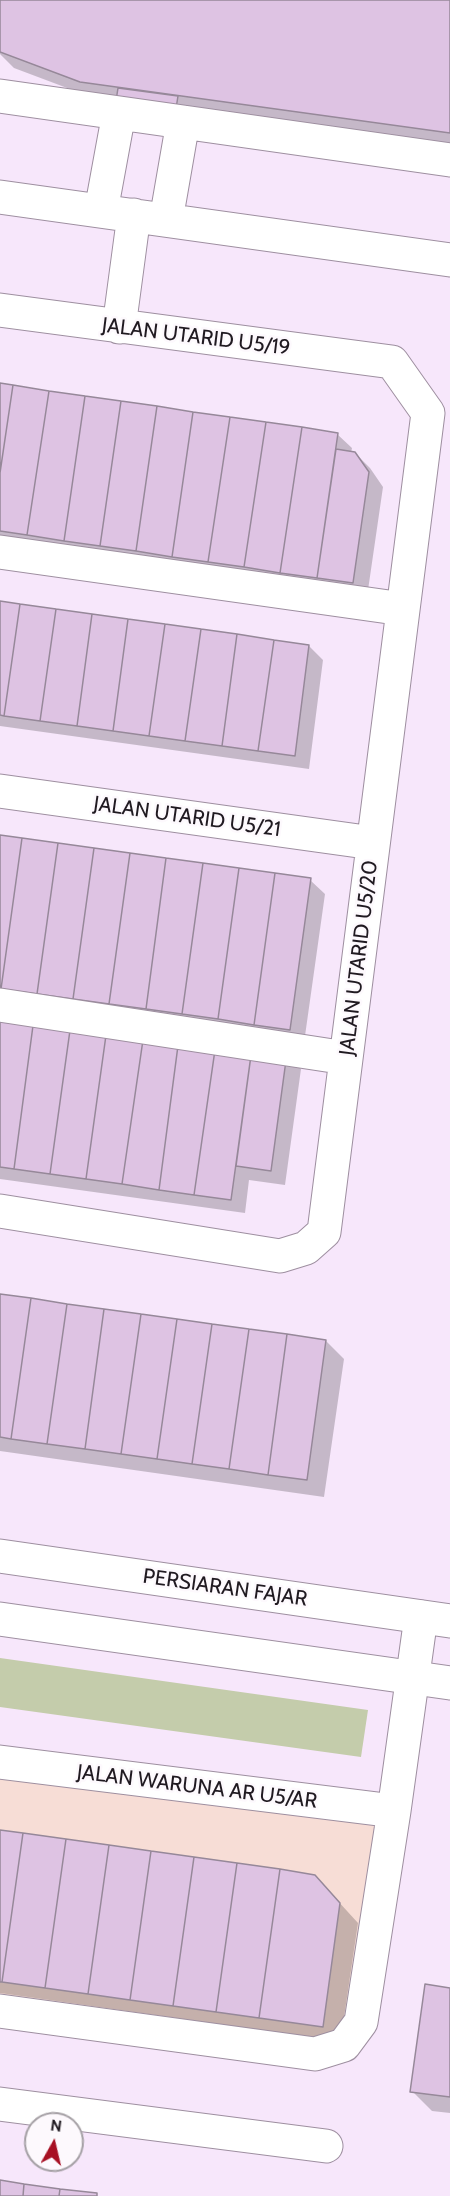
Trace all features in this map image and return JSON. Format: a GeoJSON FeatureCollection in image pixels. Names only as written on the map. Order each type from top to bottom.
{"type":"FeatureCollection","features":[{"type":"Feature","properties":{"kind":"street"},"geometry":{"type":"LineString","coordinates":[[0,96],[450,160]]}},
{"type":"Feature","properties":{"kind":"street"},"geometry":{"type":"LineString","coordinates":[[101,211],[118,112]]}},
{"type":"Feature","properties":{"kind":"street"},"geometry":{"type":"LineString","coordinates":[[166,220],[183,122]]}},
{"type":"Feature","properties":{"kind":"street"},"geometry":{"type":"LineString","coordinates":[[0,196],[450,260]]}},
{"type":"Feature","properties":{"kind":"street"},"geometry":{"type":"LineString","coordinates":[[119,327],[134,215]]}},
{"type":"Feature","properties":{"kind":"street","name":"JALAN UTARID U5/19"},"geometry":{"type":"LineString","coordinates":[[0,310],[392,362]]}},
{"type":"Feature","properties":{"kind":"street","name":"JALAN UTARID U5/20"},"geometry":{"type":"LineString","coordinates":[[0,1211],[280,1256],[306,1248],[324,1232],[428,413],[392,362]]}},
{"type":"Feature","properties":{"kind":"street"},"geometry":{"type":"LineString","coordinates":[[0,552],[404,609]]}},
{"type":"Feature","properties":{"kind":"street","name":"JALAN UTARID U5/21"},"geometry":{"type":"LineString","coordinates":[[0,791],[373,843]]}},
{"type":"Feature","properties":{"kind":"street"},"geometry":{"type":"LineString","coordinates":[[0,1005],[346,1058]]}},
{"type":"Feature","properties":{"kind":"street","name":"PERSIARAN FAJAR"},"geometry":{"type":"LineString","coordinates":[[0,1556],[436,1619]]}},
{"type":"Feature","properties":{"kind":"street"},"geometry":{"type":"LineString","coordinates":[[0,1619],[450,1683]]}},
{"type":"Feature","properties":{"kind":"street"},"geometry":{"type":"LineString","coordinates":[[0,2011],[315,2054],[344,2045],[361,2022],[412,1677],[436,1619]]}},
{"type":"Feature","properties":{"kind":"street","name":"JALAN WARUNA AR U5/AR"},"geometry":{"type":"LineString","coordinates":[[0,1762],[394,1811]]}},
{"type":"Feature","properties":{"kind":"street"},"geometry":{"type":"LineString","coordinates":[[0,2104],[326,2146]]}},
{"type":"Feature","properties":{"kind":"shaded area"},"geometry":{"type":"Polygon","coordinates":[[[0,1773],[382,1825],[349,2016],[335,2035],[309,2043],[0,1999],[0,1773]]]}},
{"type":"Feature","properties":{"kind":"green space"},"geometry":{"type":"Polygon","coordinates":[[[0,1658],[368,1710],[361,1757],[0,1707],[0,1658]]]}},
{"type":"Feature","properties":{"kind":"building"},"geometry":{"type":"Polygon","coordinates":[[[0,0],[450,0],[450,133],[80,82],[0,52],[0,0]]]}},
{"type":"Feature","properties":{"kind":"building"},"geometry":{"type":"Polygon","coordinates":[[[118,88],[178,96],[175,115],[115,107],[118,88]]]}},
{"type":"Feature","properties":{"kind":"building"},"geometry":{"type":"Polygon","coordinates":[[[0,383],[13,385],[0,473],[0,383]]]}},
{"type":"Feature","properties":{"kind":"building"},"geometry":{"type":"Polygon","coordinates":[[[13,385],[49,391],[27,535],[0,531],[0,473],[13,385]]]}},
{"type":"Feature","properties":{"kind":"building"},"geometry":{"type":"Polygon","coordinates":[[[49,391],[85,396],[64,541],[27,535],[49,391]]]}},
{"type":"Feature","properties":{"kind":"building"},"geometry":{"type":"Polygon","coordinates":[[[85,396],[121,401],[100,546],[64,541],[85,396]]]}},
{"type":"Feature","properties":{"kind":"building"},"geometry":{"type":"Polygon","coordinates":[[[121,401],[157,406],[136,551],[100,546],[121,401]]]}},
{"type":"Feature","properties":{"kind":"building"},"geometry":{"type":"Polygon","coordinates":[[[157,406],[193,412],[172,557],[136,551],[157,406]]]}},
{"type":"Feature","properties":{"kind":"building"},"geometry":{"type":"Polygon","coordinates":[[[193,412],[230,417],[208,562],[172,557],[193,412]]]}},
{"type":"Feature","properties":{"kind":"building"},"geometry":{"type":"Polygon","coordinates":[[[230,417],[266,422],[244,567],[208,562],[230,417]]]}},
{"type":"Feature","properties":{"kind":"building"},"geometry":{"type":"Polygon","coordinates":[[[266,422],[302,427],[280,573],[244,567],[266,422]]]}},
{"type":"Feature","properties":{"kind":"building"},"geometry":{"type":"Polygon","coordinates":[[[302,427],[338,433],[317,578],[280,573],[302,427]]]}},
{"type":"Feature","properties":{"kind":"building"},"geometry":{"type":"Polygon","coordinates":[[[336,449],[355,452],[369,472],[353,583],[317,578],[336,449]]]}},
{"type":"Feature","properties":{"kind":"building"},"geometry":{"type":"Polygon","coordinates":[[[0,601],[20,604],[4,716],[0,715],[0,601]]]}},
{"type":"Feature","properties":{"kind":"building"},"geometry":{"type":"Polygon","coordinates":[[[20,604],[56,609],[40,721],[4,716],[20,604]]]}},
{"type":"Feature","properties":{"kind":"building"},"geometry":{"type":"Polygon","coordinates":[[[56,609],[92,614],[77,726],[40,721],[56,609]]]}},
{"type":"Feature","properties":{"kind":"building"},"geometry":{"type":"Polygon","coordinates":[[[92,614],[128,619],[113,731],[77,726],[92,614]]]}},
{"type":"Feature","properties":{"kind":"building"},"geometry":{"type":"Polygon","coordinates":[[[128,619],[165,624],[149,736],[113,731],[128,619]]]}},
{"type":"Feature","properties":{"kind":"building"},"geometry":{"type":"Polygon","coordinates":[[[165,624],[201,629],[185,741],[149,736],[165,624]]]}},
{"type":"Feature","properties":{"kind":"building"},"geometry":{"type":"Polygon","coordinates":[[[201,629],[237,634],[222,746],[185,741],[201,629]]]}},
{"type":"Feature","properties":{"kind":"building"},"geometry":{"type":"Polygon","coordinates":[[[237,634],[274,640],[258,751],[222,746],[237,634]]]}},
{"type":"Feature","properties":{"kind":"building"},"geometry":{"type":"Polygon","coordinates":[[[274,640],[309,645],[295,756],[258,751],[274,640]]]}},
{"type":"Feature","properties":{"kind":"building"},"geometry":{"type":"Polygon","coordinates":[[[0,835],[22,838],[1,989],[0,989],[0,835]]]}},
{"type":"Feature","properties":{"kind":"building"},"geometry":{"type":"Polygon","coordinates":[[[22,838],[58,843],[37,994],[1,989],[22,838]]]}},
{"type":"Feature","properties":{"kind":"building"},"geometry":{"type":"Polygon","coordinates":[[[58,843],[94,848],[73,999],[37,994],[58,843]]]}},
{"type":"Feature","properties":{"kind":"building"},"geometry":{"type":"Polygon","coordinates":[[[94,848],[130,853],[109,1004],[73,999],[94,848]]]}},
{"type":"Feature","properties":{"kind":"building"},"geometry":{"type":"Polygon","coordinates":[[[130,853],[166,858],[146,1009],[109,1004],[130,853]]]}},
{"type":"Feature","properties":{"kind":"building"},"geometry":{"type":"Polygon","coordinates":[[[166,858],[203,863],[182,1014],[146,1009],[166,858]]]}},
{"type":"Feature","properties":{"kind":"building"},"geometry":{"type":"Polygon","coordinates":[[[203,863],[239,868],[218,1019],[182,1014],[203,863]]]}},
{"type":"Feature","properties":{"kind":"building"},"geometry":{"type":"Polygon","coordinates":[[[239,868],[275,873],[254,1025],[218,1019],[239,868]]]}},
{"type":"Feature","properties":{"kind":"building"},"geometry":{"type":"Polygon","coordinates":[[[275,873],[311,878],[290,1030],[254,1025],[275,873]]]}},
{"type":"Feature","properties":{"kind":"building"},"geometry":{"type":"Polygon","coordinates":[[[0,1013],[34,1018],[14,1169],[0,1167],[0,1013]]]}},
{"type":"Feature","properties":{"kind":"building"},"geometry":{"type":"Polygon","coordinates":[[[34,1018],[71,1023],[50,1174],[14,1169],[34,1018]]]}},
{"type":"Feature","properties":{"kind":"building"},"geometry":{"type":"Polygon","coordinates":[[[71,1023],[107,1028],[86,1179],[50,1174],[71,1023]]]}},
{"type":"Feature","properties":{"kind":"building"},"geometry":{"type":"Polygon","coordinates":[[[107,1028],[144,1033],[122,1184],[86,1179],[107,1028]]]}},
{"type":"Feature","properties":{"kind":"building"},"geometry":{"type":"Polygon","coordinates":[[[144,1033],[179,1038],[159,1190],[122,1184],[144,1033]]]}},
{"type":"Feature","properties":{"kind":"building"},"geometry":{"type":"Polygon","coordinates":[[[179,1038],[216,1043],[194,1195],[159,1190],[179,1038]]]}},
{"type":"Feature","properties":{"kind":"building"},"geometry":{"type":"Polygon","coordinates":[[[216,1043],[252,1048],[231,1200],[194,1195],[216,1043]]]}},
{"type":"Feature","properties":{"kind":"building"},"geometry":{"type":"Polygon","coordinates":[[[252,1048],[287,1053],[271,1171],[236,1166],[252,1048]]]}},
{"type":"Feature","properties":{"kind":"building"},"geometry":{"type":"Polygon","coordinates":[[[0,1294],[31,1298],[11,1439],[0,1437],[0,1294]]]}},
{"type":"Feature","properties":{"kind":"building"},"geometry":{"type":"Polygon","coordinates":[[[31,1298],[67,1304],[47,1444],[11,1439],[31,1298]]]}},
{"type":"Feature","properties":{"kind":"building"},"geometry":{"type":"Polygon","coordinates":[[[67,1304],[104,1309],[85,1449],[47,1444],[67,1304]]]}},
{"type":"Feature","properties":{"kind":"building"},"geometry":{"type":"Polygon","coordinates":[[[104,1309],[141,1314],[121,1454],[85,1449],[104,1309]]]}},
{"type":"Feature","properties":{"kind":"building"},"geometry":{"type":"Polygon","coordinates":[[[141,1314],[177,1319],[157,1459],[121,1454],[141,1314]]]}},
{"type":"Feature","properties":{"kind":"building"},"geometry":{"type":"Polygon","coordinates":[[[177,1319],[212,1324],[192,1464],[157,1459],[177,1319]]]}},
{"type":"Feature","properties":{"kind":"building"},"geometry":{"type":"Polygon","coordinates":[[[212,1324],[249,1329],[229,1469],[192,1464],[212,1324]]]}},
{"type":"Feature","properties":{"kind":"building"},"geometry":{"type":"Polygon","coordinates":[[[249,1329],[287,1334],[268,1475],[229,1469],[249,1329]]]}},
{"type":"Feature","properties":{"kind":"building"},"geometry":{"type":"Polygon","coordinates":[[[287,1334],[326,1340],[307,1480],[268,1475],[287,1334]]]}},
{"type":"Feature","properties":{"kind":"building"},"geometry":{"type":"Polygon","coordinates":[[[0,1830],[23,1833],[2,1982],[0,1982],[0,1830]]]}},
{"type":"Feature","properties":{"kind":"building"},"geometry":{"type":"Polygon","coordinates":[[[23,1833],[66,1839],[45,1988],[2,1982],[23,1833]]]}},
{"type":"Feature","properties":{"kind":"building"},"geometry":{"type":"Polygon","coordinates":[[[66,1839],[109,1845],[88,1994],[45,1988],[66,1839]]]}},
{"type":"Feature","properties":{"kind":"building"},"geometry":{"type":"Polygon","coordinates":[[[109,1845],[151,1851],[130,2000],[88,1994],[109,1845]]]}},
{"type":"Feature","properties":{"kind":"building"},"geometry":{"type":"Polygon","coordinates":[[[151,1851],[194,1857],[173,2006],[130,2000],[151,1851]]]}},
{"type":"Feature","properties":{"kind":"building"},"geometry":{"type":"Polygon","coordinates":[[[194,1857],[237,1863],[216,2012],[173,2006],[194,1857]]]}},
{"type":"Feature","properties":{"kind":"building"},"geometry":{"type":"Polygon","coordinates":[[[237,1863],[280,1869],[259,2018],[216,2012],[237,1863]]]}},
{"type":"Feature","properties":{"kind":"building"},"geometry":{"type":"Polygon","coordinates":[[[280,1869],[315,1875],[340,1903],[323,2027],[259,2018],[280,1869]]]}},
{"type":"Feature","properties":{"kind":"building"},"geometry":{"type":"Polygon","coordinates":[[[425,1984],[450,1988],[450,2097],[410,2092],[425,1984]]]}},
{"type":"Feature","properties":{"kind":"building"},"geometry":{"type":"Polygon","coordinates":[[[0,2180],[24,2184],[23,2196],[0,2196],[0,2180]]]}},
{"type":"Feature","properties":{"kind":"building"},"geometry":{"type":"Polygon","coordinates":[[[24,2184],[60,2189],[59,2196],[23,2196],[24,2184]]]}},
{"type":"Feature","properties":{"kind":"building"},"geometry":{"type":"Polygon","coordinates":[[[60,2189],[97,2193],[97,2196],[59,2196],[60,2189]]]}}]}
